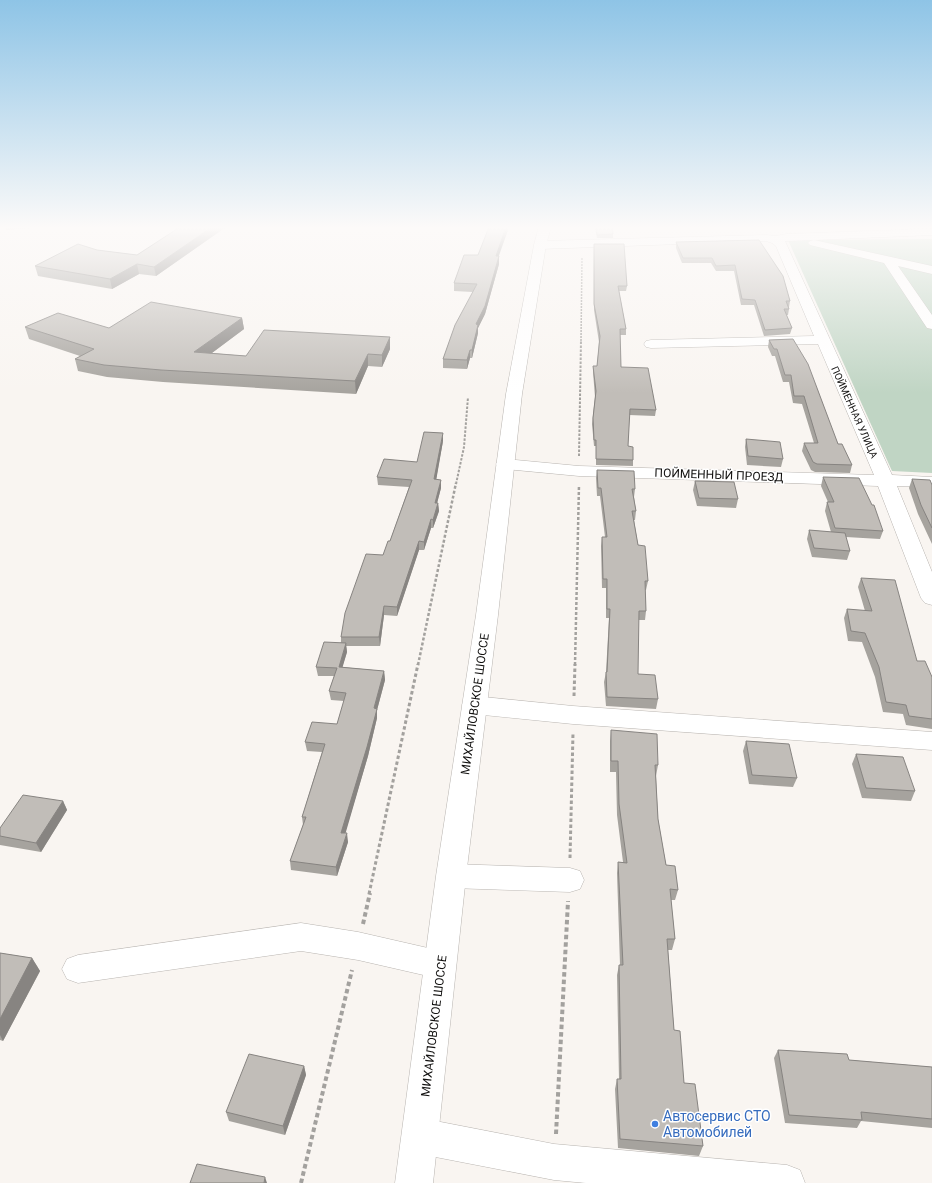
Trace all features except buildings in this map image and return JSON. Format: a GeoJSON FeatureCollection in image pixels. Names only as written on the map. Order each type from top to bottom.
{"type":"FeatureCollection","features":[{"type":"Feature","properties":{"kind":"main road","name":"МИХАЙЛОВСКОЕ ШОССЕ"},"geometry":{"type":"LineString","coordinates":[[414,1183],[442,965],[451,876],[487,615],[514,394],[534,282]]}},
{"type":"Feature","properties":{"kind":"street","name":"ПОЙМЕННАЯ УЛИЦА"},"geometry":{"type":"LineString","coordinates":[[798,282],[885,480],[931,591]]}},
{"type":"Feature","properties":{"kind":"street"},"geometry":{"type":"LineString","coordinates":[[903,282],[932,325]]}},
{"type":"Feature","properties":{"kind":"street"},"geometry":{"type":"LineString","coordinates":[[651,344],[824,340]]}},
{"type":"Feature","properties":{"kind":"street","name":"ПОЙМЕННЫЙ ПРОЕЗД"},"geometry":{"type":"LineString","coordinates":[[505,464],[579,471],[932,482]]}},
{"type":"Feature","properties":{"kind":"street"},"geometry":{"type":"LineString","coordinates":[[474,705],[573,715],[932,741]]}},
{"type":"Feature","properties":{"kind":"street"},"geometry":{"type":"LineString","coordinates":[[451,876],[570,880]]}},
{"type":"Feature","properties":{"kind":"street"},"geometry":{"type":"LineString","coordinates":[[78,969],[301,936],[358,946],[442,965]]}},
{"type":"Feature","properties":{"kind":"street"},"geometry":{"type":"LineString","coordinates":[[420,1136],[554,1162],[787,1183]]}},
{"type":"Feature","properties":{"kind":"path"},"geometry":{"type":"LineString","coordinates":[[301,1183],[358,946],[464,447],[468,397]]}},
{"type":"Feature","properties":{"kind":"green space"},"geometry":{"type":"Polygon","coordinates":[[[807,282],[932,282],[932,473],[892,471],[807,282]]]}},
{"type":"Feature","properties":{"kind":"place","name":"Автосервис СТО Автомобилей"},"geometry":{"type":"Point","coordinates":[655,1124]}}]}
